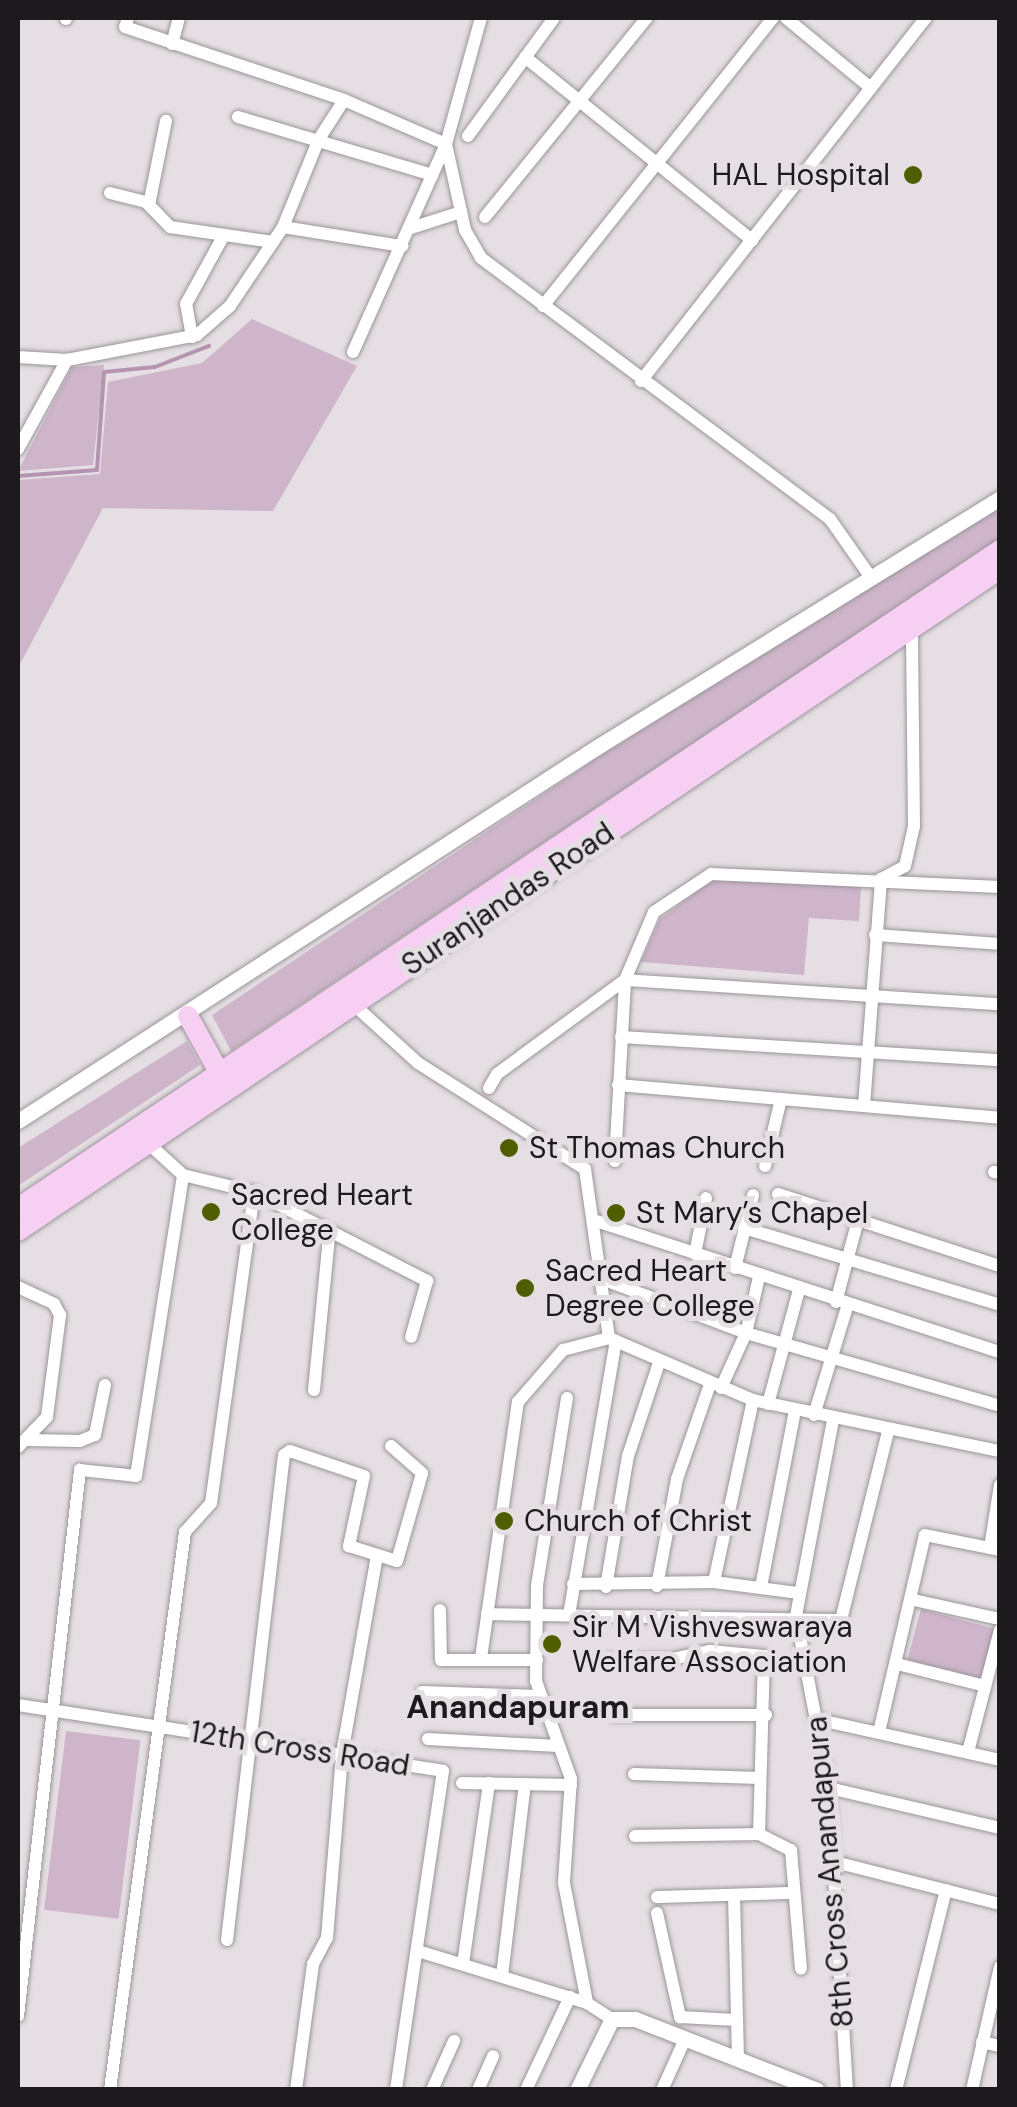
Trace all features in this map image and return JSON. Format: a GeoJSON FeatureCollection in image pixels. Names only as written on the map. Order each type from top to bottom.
{"type":"FeatureCollection","features":[{"type":"Feature","properties":{"kind":"main road","name":"Suranjandas Road"},"geometry":{"type":"LineString","coordinates":[[18,1208],[224,1080],[1000,550]]}},
{"type":"Feature","properties":{"kind":"main road","name":"Suranjandas Road"},"geometry":{"type":"LineString","coordinates":[[347,995],[1000,569]]}},
{"type":"Feature","properties":{"kind":"main road"},"geometry":{"type":"LineString","coordinates":[[188,1016],[224,1080]]}},
{"type":"Feature","properties":{"kind":"main road","name":"Suranjandas Road"},"geometry":{"type":"LineString","coordinates":[[18,1231],[148,1144],[224,1080]]}},
{"type":"Feature","properties":{"kind":"street"},"geometry":{"type":"LineString","coordinates":[[128,18],[125,28],[344,100],[446,144]]}},
{"type":"Feature","properties":{"kind":"street"},"geometry":{"type":"LineString","coordinates":[[172,44],[179,18]]}},
{"type":"Feature","properties":{"kind":"street"},"geometry":{"type":"LineString","coordinates":[[353,352],[446,144],[481,18]]}},
{"type":"Feature","properties":{"kind":"street"},"geometry":{"type":"LineString","coordinates":[[468,136],[554,18]]}},
{"type":"Feature","properties":{"kind":"street"},"geometry":{"type":"LineString","coordinates":[[485,217],[647,18]]}},
{"type":"Feature","properties":{"kind":"street"},"geometry":{"type":"LineString","coordinates":[[543,306],[773,18]]}},
{"type":"Feature","properties":{"kind":"street"},"geometry":{"type":"LineString","coordinates":[[641,381],[926,18]]}},
{"type":"Feature","properties":{"kind":"street"},"geometry":{"type":"LineString","coordinates":[[795,19],[871,88]]}},
{"type":"Feature","properties":{"kind":"street"},"geometry":{"type":"LineString","coordinates":[[525,57],[752,240]]}},
{"type":"Feature","properties":{"kind":"street"},"geometry":{"type":"LineString","coordinates":[[18,357],[67,360],[192,337],[230,306],[273,242],[318,139],[344,100]]}},
{"type":"Feature","properties":{"kind":"street"},"geometry":{"type":"LineString","coordinates":[[238,118],[433,175]]}},
{"type":"Feature","properties":{"kind":"street"},"geometry":{"type":"LineString","coordinates":[[149,205],[166,122]]}},
{"type":"Feature","properties":{"kind":"street"},"geometry":{"type":"LineString","coordinates":[[446,144],[460,212],[481,258],[830,519],[872,578]]}},
{"type":"Feature","properties":{"kind":"street"},"geometry":{"type":"LineString","coordinates":[[110,193],[149,205],[170,227],[273,242]]}},
{"type":"Feature","properties":{"kind":"street"},"geometry":{"type":"LineString","coordinates":[[408,229],[460,212]]}},
{"type":"Feature","properties":{"kind":"street"},"geometry":{"type":"LineString","coordinates":[[283,226],[402,246]]}},
{"type":"Feature","properties":{"kind":"street"},"geometry":{"type":"LineString","coordinates":[[192,337],[186,304],[224,235]]}},
{"type":"Feature","properties":{"kind":"street"},"geometry":{"type":"LineString","coordinates":[[18,449],[67,360]]}},
{"type":"Feature","properties":{"kind":"street"},"geometry":{"type":"LineString","coordinates":[[18,1121],[188,1016],[597,747],[1000,498]]}},
{"type":"Feature","properties":{"kind":"street"},"geometry":{"type":"LineString","coordinates":[[881,879],[905,866],[910,851],[912,628]]}},
{"type":"Feature","properties":{"kind":"street"},"geometry":{"type":"LineString","coordinates":[[615,1161],[625,980],[654,912],[711,874],[1000,887]]}},
{"type":"Feature","properties":{"kind":"street"},"geometry":{"type":"LineString","coordinates":[[864,1106],[881,879]]}},
{"type":"Feature","properties":{"kind":"street"},"geometry":{"type":"LineString","coordinates":[[875,936],[1000,944]]}},
{"type":"Feature","properties":{"kind":"street"},"geometry":{"type":"LineString","coordinates":[[489,1088],[497,1074],[625,980],[1000,1004]]}},
{"type":"Feature","properties":{"kind":"street"},"geometry":{"type":"LineString","coordinates":[[347,995],[418,1063],[586,1169],[612,1340],[569,1616]]}},
{"type":"Feature","properties":{"kind":"street"},"geometry":{"type":"LineString","coordinates":[[621,1037],[1000,1060]]}},
{"type":"Feature","properties":{"kind":"street"},"geometry":{"type":"LineString","coordinates":[[618,1085],[1000,1118]]}},
{"type":"Feature","properties":{"kind":"street"},"geometry":{"type":"LineString","coordinates":[[765,1166],[781,1099]]}},
{"type":"Feature","properties":{"kind":"street"},"geometry":{"type":"LineString","coordinates":[[148,1144],[184,1175],[254,1192],[329,1236],[427,1281],[410,1337]]}},
{"type":"Feature","properties":{"kind":"street"},"geometry":{"type":"LineString","coordinates":[[18,2016],[80,1470],[136,1476],[184,1175]]}},
{"type":"Feature","properties":{"kind":"street"},"geometry":{"type":"LineString","coordinates":[[110,2090],[185,1532],[212,1504],[254,1192]]}},
{"type":"Feature","properties":{"kind":"street"},"geometry":{"type":"LineString","coordinates":[[778,1194],[1000,1266]]}},
{"type":"Feature","properties":{"kind":"street"},"geometry":{"type":"LineString","coordinates":[[735,1268],[753,1195]]}},
{"type":"Feature","properties":{"kind":"street"},"geometry":{"type":"LineString","coordinates":[[695,1254],[706,1198]]}},
{"type":"Feature","properties":{"kind":"street"},"geometry":{"type":"LineString","coordinates":[[593,1220],[842,1304],[999,1349]]}},
{"type":"Feature","properties":{"kind":"street"},"geometry":{"type":"LineString","coordinates":[[814,1415],[834,1356],[848,1256],[858,1220]]}},
{"type":"Feature","properties":{"kind":"street"},"geometry":{"type":"LineString","coordinates":[[744,1228],[848,1256],[1000,1305]]}},
{"type":"Feature","properties":{"kind":"street"},"geometry":{"type":"LineString","coordinates":[[314,1390],[329,1236]]}},
{"type":"Feature","properties":{"kind":"street"},"geometry":{"type":"LineString","coordinates":[[658,1586],[677,1479],[716,1386],[746,1333],[759,1276]]}},
{"type":"Feature","properties":{"kind":"street"},"geometry":{"type":"LineString","coordinates":[[600,1278],[746,1333],[1000,1406]]}},
{"type":"Feature","properties":{"kind":"street"},"geometry":{"type":"LineString","coordinates":[[18,1287],[54,1304],[60,1315],[47,1417],[23,1443]]}},
{"type":"Feature","properties":{"kind":"street"},"geometry":{"type":"LineString","coordinates":[[768,1404],[799,1290]]}},
{"type":"Feature","properties":{"kind":"street"},"geometry":{"type":"LineString","coordinates":[[481,1658],[518,1402],[563,1350],[612,1340],[753,1400],[888,1432],[1000,1452]]}},
{"type":"Feature","properties":{"kind":"street"},"geometry":{"type":"LineString","coordinates":[[606,1587],[628,1456],[660,1360]]}},
{"type":"Feature","properties":{"kind":"street"},"geometry":{"type":"LineString","coordinates":[[23,1443],[95,1435],[106,1385]]}},
{"type":"Feature","properties":{"kind":"street"},"geometry":{"type":"LineString","coordinates":[[566,1398],[536,1618],[538,1696],[571,1785],[564,1883],[587,2002]]}},
{"type":"Feature","properties":{"kind":"street"},"geometry":{"type":"LineString","coordinates":[[714,1582],[753,1400]]}},
{"type":"Feature","properties":{"kind":"street"},"geometry":{"type":"LineString","coordinates":[[761,1587],[795,1411]]}},
{"type":"Feature","properties":{"kind":"street","name":"8th Cross Anandapura"},"geometry":{"type":"LineString","coordinates":[[833,1420],[796,1616],[820,1720],[829,1788],[847,2090]]}},
{"type":"Feature","properties":{"kind":"street"},"geometry":{"type":"LineString","coordinates":[[487,1614],[536,1618],[796,1616],[840,1620],[888,1432]]}},
{"type":"Feature","properties":{"kind":"street"},"geometry":{"type":"LineString","coordinates":[[228,1940],[286,1452],[364,1476],[349,1546],[377,1555],[402,1557],[422,1473],[391,1446]]}},
{"type":"Feature","properties":{"kind":"street"},"geometry":{"type":"LineString","coordinates":[[880,1728],[914,1600],[924,1535],[995,1549],[1000,1486]]}},
{"type":"Feature","properties":{"kind":"street"},"geometry":{"type":"LineString","coordinates":[[296,2090],[313,1964],[327,1938],[342,1754],[377,1555]]}},
{"type":"Feature","properties":{"kind":"street"},"geometry":{"type":"LineString","coordinates":[[573,1584],[606,1587],[714,1582],[799,1593]]}},
{"type":"Feature","properties":{"kind":"street"},"geometry":{"type":"LineString","coordinates":[[914,1600],[1000,1619]]}},
{"type":"Feature","properties":{"kind":"street"},"geometry":{"type":"LineString","coordinates":[[440,1610],[441,1660],[537,1660]]}},
{"type":"Feature","properties":{"kind":"street"},"geometry":{"type":"LineString","coordinates":[[968,1752],[1000,1630]]}},
{"type":"Feature","properties":{"kind":"street"},"geometry":{"type":"LineString","coordinates":[[592,1660],[710,1652],[764,1656],[766,1715],[759,1834]]}},
{"type":"Feature","properties":{"kind":"street"},"geometry":{"type":"LineString","coordinates":[[898,1664],[985,1686]]}},
{"type":"Feature","properties":{"kind":"street"},"geometry":{"type":"LineString","coordinates":[[422,1692],[538,1696]]}},
{"type":"Feature","properties":{"kind":"street","name":"12th Cross Road"},"geometry":{"type":"LineString","coordinates":[[18,1705],[443,1772],[396,2090]]}},
{"type":"Feature","properties":{"kind":"street"},"geometry":{"type":"LineString","coordinates":[[614,1715],[766,1715]]}},
{"type":"Feature","properties":{"kind":"street"},"geometry":{"type":"LineString","coordinates":[[820,1720],[880,1728],[1000,1760]]}},
{"type":"Feature","properties":{"kind":"street"},"geometry":{"type":"LineString","coordinates":[[428,1739],[558,1746]]}},
{"type":"Feature","properties":{"kind":"street"},"geometry":{"type":"LineString","coordinates":[[634,1774],[760,1778]]}},
{"type":"Feature","properties":{"kind":"street"},"geometry":{"type":"LineString","coordinates":[[462,1783],[571,1785]]}},
{"type":"Feature","properties":{"kind":"street"},"geometry":{"type":"LineString","coordinates":[[463,1964],[489,1783]]}},
{"type":"Feature","properties":{"kind":"street"},"geometry":{"type":"LineString","coordinates":[[502,1976],[525,1784]]}},
{"type":"Feature","properties":{"kind":"street"},"geometry":{"type":"LineString","coordinates":[[829,1788],[1000,1828]]}},
{"type":"Feature","properties":{"kind":"street"},"geometry":{"type":"LineString","coordinates":[[635,1836],[759,1834],[790,1850],[791,1893],[800,1918],[801,1970]]}},
{"type":"Feature","properties":{"kind":"street"},"geometry":{"type":"LineString","coordinates":[[835,1862],[1000,1904]]}},
{"type":"Feature","properties":{"kind":"street"},"geometry":{"type":"LineString","coordinates":[[896,2090],[946,1890]]}},
{"type":"Feature","properties":{"kind":"street"},"geometry":{"type":"LineString","coordinates":[[657,1898],[791,1893]]}},
{"type":"Feature","properties":{"kind":"street"},"geometry":{"type":"LineString","coordinates":[[734,1894],[738,2058]]}},
{"type":"Feature","properties":{"kind":"street"},"geometry":{"type":"LineString","coordinates":[[656,1914],[680,2017],[736,2020]]}},
{"type":"Feature","properties":{"kind":"street"},"geometry":{"type":"LineString","coordinates":[[418,1951],[587,2002],[612,2020],[634,2019],[817,2090]]}},
{"type":"Feature","properties":{"kind":"street"},"geometry":{"type":"LineString","coordinates":[[972,2090],[1000,1967]]}},
{"type":"Feature","properties":{"kind":"street"},"geometry":{"type":"LineString","coordinates":[[526,2090],[570,1998]]}},
{"type":"Feature","properties":{"kind":"street"},"geometry":{"type":"LineString","coordinates":[[577,2090],[612,2020]]}},
{"type":"Feature","properties":{"kind":"street"},"geometry":{"type":"LineString","coordinates":[[662,2090],[684,2039]]}},
{"type":"Feature","properties":{"kind":"street"},"geometry":{"type":"LineString","coordinates":[[432,2090],[454,2041]]}},
{"type":"Feature","properties":{"kind":"street"},"geometry":{"type":"LineString","coordinates":[[982,2042],[1000,2046]]}},
{"type":"Feature","properties":{"kind":"street"},"geometry":{"type":"LineString","coordinates":[[478,2090],[494,2056]]}},
{"type":"Feature","properties":{"kind":"shaded area"},"geometry":{"type":"Polygon","coordinates":[[[252,319],[357,366],[273,511],[103,508],[18,668],[18,480],[100,474],[108,382],[202,363],[252,319]]]}},
{"type":"Feature","properties":{"kind":"shaded area"},"geometry":{"type":"Polygon","coordinates":[[[104,365],[93,465],[18,471],[72,367],[104,365]]]}},
{"type":"Feature","properties":{"kind":"shaded area"},"geometry":{"type":"Polygon","coordinates":[[[999,507],[999,539],[231,1051],[212,1015],[600,756],[999,507]]]}},
{"type":"Feature","properties":{"kind":"shaded area"},"geometry":{"type":"Polygon","coordinates":[[[712,880],[861,885],[859,921],[809,918],[804,975],[641,962],[660,919],[712,880]]]}},
{"type":"Feature","properties":{"kind":"shaded area"},"geometry":{"type":"Polygon","coordinates":[[[187,1041],[200,1065],[18,1186],[18,1148],[187,1041]]]}},
{"type":"Feature","properties":{"kind":"shaded area"},"geometry":{"type":"Polygon","coordinates":[[[921,1609],[997,1629],[983,1682],[907,1661],[921,1609]]]}},
{"type":"Feature","properties":{"kind":"shaded area"},"geometry":{"type":"Polygon","coordinates":[[[66,1731],[140,1740],[119,1919],[44,1910],[66,1731]]]}},
{"type":"Feature","properties":{"kind":"waterway"},"geometry":{"type":"LineString","coordinates":[[18,476],[97,470],[104,372],[155,367],[209,346]]}},
{"type":"Feature","properties":{"kind":"place","name":"HAL Hospital"},"geometry":{"type":"Point","coordinates":[913,175]}},
{"type":"Feature","properties":{"kind":"place","name":"St Thomas Church"},"geometry":{"type":"Point","coordinates":[509,1148]}},
{"type":"Feature","properties":{"kind":"place","name":"Sacred Heart College"},"geometry":{"type":"Point","coordinates":[211,1212]}},
{"type":"Feature","properties":{"kind":"place","name":"St Mary’s Chapel"},"geometry":{"type":"Point","coordinates":[616,1213]}},
{"type":"Feature","properties":{"kind":"place","name":"Sacred Heart Degree College"},"geometry":{"type":"Point","coordinates":[525,1288]}},
{"type":"Feature","properties":{"kind":"place","name":"Church of Christ"},"geometry":{"type":"Point","coordinates":[504,1521]}},
{"type":"Feature","properties":{"kind":"place","name":"Sir M Vishveswaraya Welfare Association"},"geometry":{"type":"Point","coordinates":[552,1644]}},
{"type":"Feature","properties":{"kind":"district","name":"Anandapuram"},"geometry":{"type":"Point","coordinates":[518,1707]}}]}
